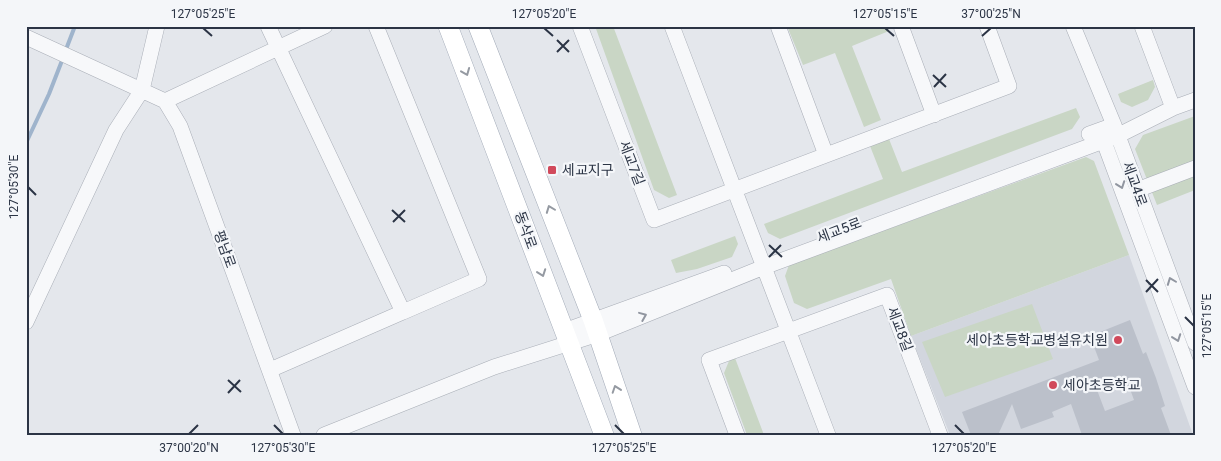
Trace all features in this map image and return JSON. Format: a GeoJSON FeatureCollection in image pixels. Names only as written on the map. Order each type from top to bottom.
{"type":"FeatureCollection","features":[{"type":"Feature","properties":{"kind":"main road","name":"동삭로"},"geometry":{"type":"LineString","coordinates":[[448,26],[604,435]]}},
{"type":"Feature","properties":{"kind":"main road"},"geometry":{"type":"LineString","coordinates":[[478,26],[595,327],[632,435]]}},
{"type":"Feature","properties":{"kind":"street"},"geometry":{"type":"LineString","coordinates":[[26,322],[137,88],[157,26]]}},
{"type":"Feature","properties":{"kind":"street"},"geometry":{"type":"LineString","coordinates":[[268,26],[403,312]]}},
{"type":"Feature","properties":{"kind":"street"},"geometry":{"type":"LineString","coordinates":[[26,37],[165,101],[325,26]]}},
{"type":"Feature","properties":{"kind":"street"},"geometry":{"type":"LineString","coordinates":[[270,370],[479,279],[376,26]]}},
{"type":"Feature","properties":{"kind":"street","name":"세교7길"},"geometry":{"type":"LineString","coordinates":[[580,26],[654,220],[1010,86],[988,26]]}},
{"type":"Feature","properties":{"kind":"street"},"geometry":{"type":"LineString","coordinates":[[672,26],[828,435]]}},
{"type":"Feature","properties":{"kind":"street"},"geometry":{"type":"LineString","coordinates":[[778,26],[826,155]]}},
{"type":"Feature","properties":{"kind":"street"},"geometry":{"type":"LineString","coordinates":[[901,26],[934,114]]}},
{"type":"Feature","properties":{"kind":"street","name":"세교4로"},"geometry":{"type":"LineString","coordinates":[[1073,26],[1195,388]]}},
{"type":"Feature","properties":{"kind":"street"},"geometry":{"type":"LineString","coordinates":[[1142,26],[1172,108]]}},
{"type":"Feature","properties":{"kind":"street","name":"세교5로"},"geometry":{"type":"LineString","coordinates":[[324,435],[567,337],[1195,100]]}},
{"type":"Feature","properties":{"kind":"street","name":"평남로"},"geometry":{"type":"LineString","coordinates":[[165,101],[180,126],[293,435]]}},
{"type":"Feature","properties":{"kind":"street","name":"세교4로"},"geometry":{"type":"LineString","coordinates":[[1109,133],[1137,190],[1195,343]]}},
{"type":"Feature","properties":{"kind":"street"},"geometry":{"type":"LineString","coordinates":[[1137,190],[1195,168]]}},
{"type":"Feature","properties":{"kind":"street","name":"세교8길"},"geometry":{"type":"LineString","coordinates":[[737,435],[709,360],[887,295],[940,435]]}},
{"type":"Feature","properties":{"kind":"shaded area","name":"세아초등학교"},"geometry":{"type":"Polygon","coordinates":[[[1129,255],[1193,435],[950,435],[911,336],[1129,255]]]}},
{"type":"Feature","properties":{"kind":"green space"},"geometry":{"type":"Polygon","coordinates":[[[595,26],[613,26],[677,195],[669,198],[654,190],[595,26]]]}},
{"type":"Feature","properties":{"kind":"green space"},"geometry":{"type":"Polygon","coordinates":[[[787,26],[888,26],[889,31],[852,46],[881,120],[864,127],[835,53],[803,65],[787,26]]]}},
{"type":"Feature","properties":{"kind":"green space"},"geometry":{"type":"Polygon","coordinates":[[[1153,80],[1155,87],[1148,100],[1132,107],[1121,102],[1118,94],[1153,80]]]}},
{"type":"Feature","properties":{"kind":"green space"},"geometry":{"type":"Polygon","coordinates":[[[1076,108],[1080,117],[1072,129],[780,239],[768,233],[764,224],[883,179],[870,146],[889,139],[902,172],[1076,108]]]}},
{"type":"Feature","properties":{"kind":"green space"},"geometry":{"type":"Polygon","coordinates":[[[1195,116],[1195,190],[1157,205],[1135,149],[1143,135],[1195,116]]]}},
{"type":"Feature","properties":{"kind":"green space"},"geometry":{"type":"Polygon","coordinates":[[[1086,157],[1094,161],[1129,255],[911,336],[891,279],[807,309],[794,303],[785,276],[789,265],[1086,157]]]}},
{"type":"Feature","properties":{"kind":"green space"},"geometry":{"type":"Polygon","coordinates":[[[735,236],[738,244],[732,257],[697,269],[676,273],[671,260],[735,236]]]}},
{"type":"Feature","properties":{"kind":"green space"},"geometry":{"type":"Polygon","coordinates":[[[1032,304],[1053,359],[945,397],[922,342],[1032,304]]]}},
{"type":"Feature","properties":{"kind":"green space"},"geometry":{"type":"Polygon","coordinates":[[[735,358],[764,435],[747,435],[724,373],[729,361],[735,358]]]}},
{"type":"Feature","properties":{"kind":"building"},"geometry":{"type":"Polygon","coordinates":[[[1130,320],[1143,354],[1146,352],[1156,378],[1165,406],[1161,408],[1171,435],[1082,435],[1071,404],[1052,412],[1054,417],[1021,429],[1012,404],[998,435],[971,435],[962,412],[1099,360],[1090,336],[1130,320]],[[1126,378],[1097,390],[1105,411],[1134,400],[1126,378]]]}},
{"type":"Feature","properties":{"kind":"waterway"},"geometry":{"type":"LineString","coordinates":[[65,52],[75,26]]}},
{"type":"Feature","properties":{"kind":"waterway"},"geometry":{"type":"LineString","coordinates":[[26,143],[49,94],[63,58]]}},
{"type":"Feature","properties":{"kind":"place","name":"세교지구"},"geometry":{"type":"Point","coordinates":[552,170]}},
{"type":"Feature","properties":{"kind":"place","name":"세아초등학교병설유치원"},"geometry":{"type":"Point","coordinates":[1118,340]}},
{"type":"Feature","properties":{"kind":"place","name":"세아초등학교"},"geometry":{"type":"Point","coordinates":[1053,385]}}]}
